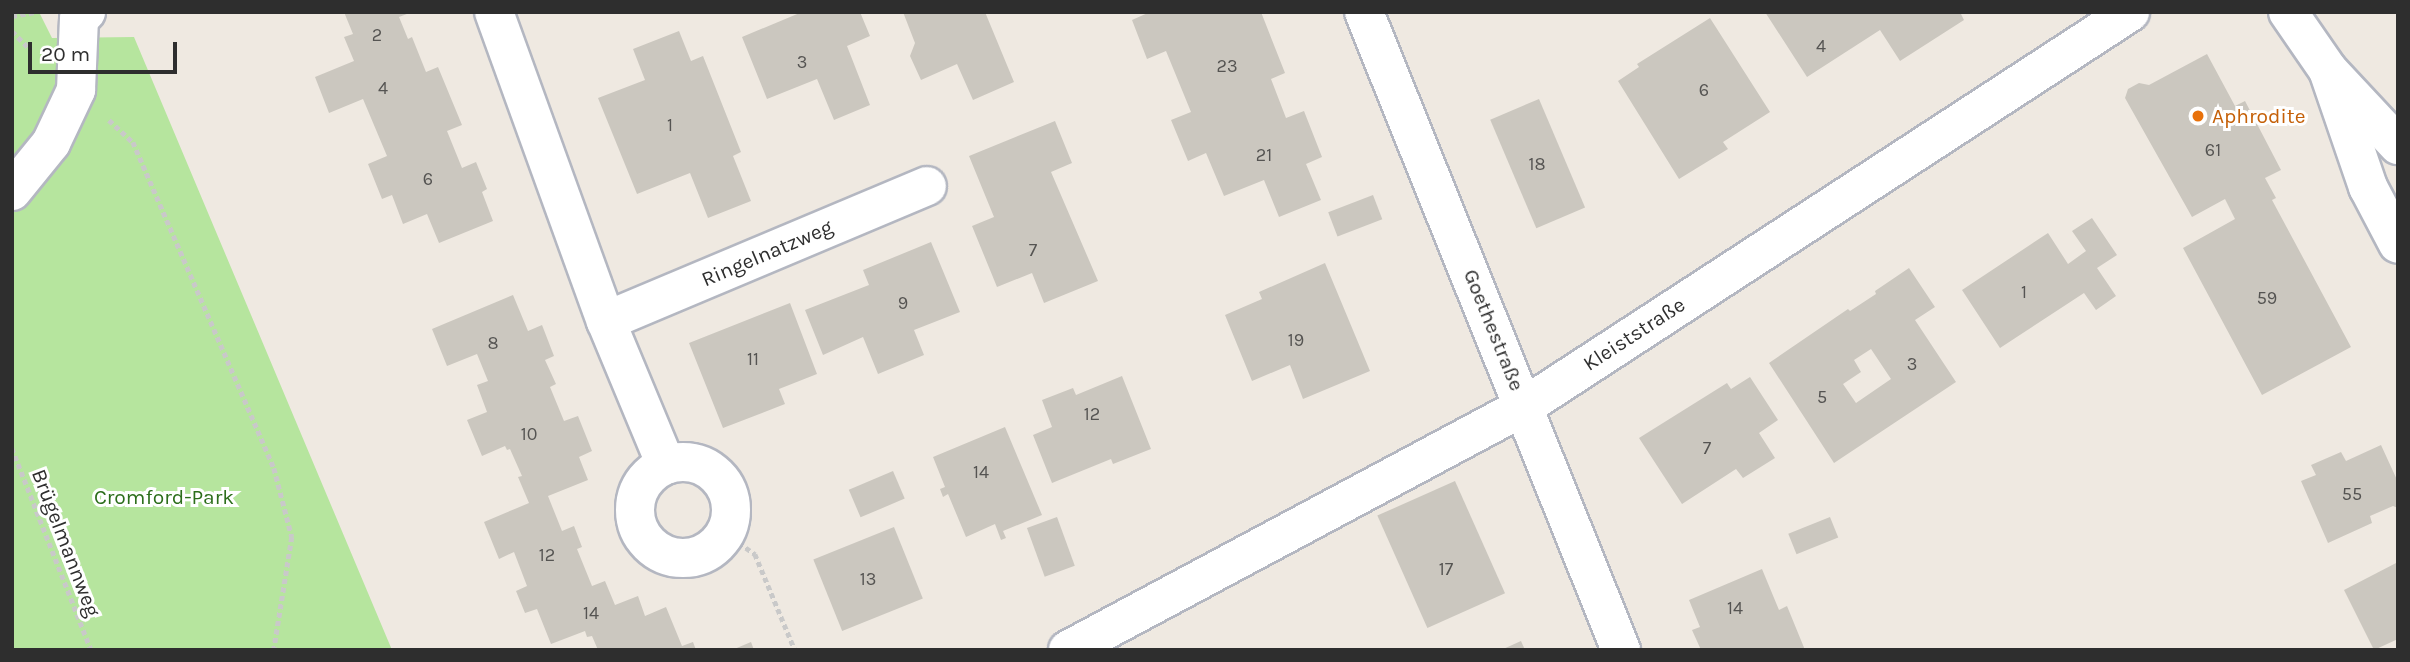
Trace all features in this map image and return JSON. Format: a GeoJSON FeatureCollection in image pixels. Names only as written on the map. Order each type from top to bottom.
{"type":"FeatureCollection","features":[{"type":"Feature","properties":{"kind":"street"},"geometry":{"type":"LineString","coordinates":[[12,191],[51,144],[76,90],[79,19],[86,12]]}},
{"type":"Feature","properties":{"kind":"street"},"geometry":{"type":"LineString","coordinates":[[494,12],[606,321],[666,465]]}},
{"type":"Feature","properties":{"kind":"street","name":"Goethestraße"},"geometry":{"type":"LineString","coordinates":[[1364,12],[1525,405],[1621,650]]}},
{"type":"Feature","properties":{"kind":"street","name":"Kleiststraße"},"geometry":{"type":"LineString","coordinates":[[1068,650],[1124,637],[1525,405],[2130,12]]}},
{"type":"Feature","properties":{"kind":"street"},"geometry":{"type":"LineString","coordinates":[[2288,12],[2328,70],[2398,145]]}},
{"type":"Feature","properties":{"kind":"street"},"geometry":{"type":"LineString","coordinates":[[2328,70],[2368,187],[2398,244]]}},
{"type":"Feature","properties":{"kind":"street","name":"Ringelnatzweg"},"geometry":{"type":"LineString","coordinates":[[606,321],[927,186]]}},
{"type":"Feature","properties":{"kind":"street"},"geometry":{"type":"LineString","coordinates":[[686,462],[713,473],[729,498],[730,515],[724,533],[710,549],[694,557],[676,558],[650,546],[638,526],[637,496],[646,478],[666,465],[686,462]]}},
{"type":"Feature","properties":{"kind":"path"},"geometry":{"type":"LineString","coordinates":[[12,16],[33,12]]}},
{"type":"Feature","properties":{"kind":"path"},"geometry":{"type":"LineString","coordinates":[[76,90],[133,142],[274,468],[292,537],[274,650]]}},
{"type":"Feature","properties":{"kind":"path","name":"Brügelmannweg"},"geometry":{"type":"LineString","coordinates":[[12,448],[91,650]]}},
{"type":"Feature","properties":{"kind":"path"},"geometry":{"type":"LineString","coordinates":[[724,533],[755,554],[795,650]]}},
{"type":"Feature","properties":{"kind":"green space","name":"Cromford-Park"},"geometry":{"type":"Polygon","coordinates":[[[12,12],[39,12],[52,38],[134,37],[392,650],[12,650],[12,12]]]}},
{"type":"Feature","properties":{"kind":"building"},"geometry":{"type":"Polygon","coordinates":[[[344,12],[412,12],[399,17],[408,39],[412,37],[426,72],[438,67],[462,125],[447,131],[462,168],[476,162],[487,189],[482,192],[493,221],[439,243],[427,214],[403,224],[392,195],[382,199],[368,164],[387,156],[363,99],[329,113],[315,77],[354,61],[344,37],[353,34],[344,12]]]}},
{"type":"Feature","properties":{"kind":"building"},"geometry":{"type":"Polygon","coordinates":[[[802,12],[860,12],[870,36],[847,46],[870,105],[834,120],[817,79],[767,99],[742,37],[802,12]]]}},
{"type":"Feature","properties":{"kind":"building"},"geometry":{"type":"Polygon","coordinates":[[[903,12],[985,12],[1014,82],[973,100],[957,64],[921,80],[910,56],[915,43],[903,12]]]}},
{"type":"Feature","properties":{"kind":"building"},"geometry":{"type":"Polygon","coordinates":[[[1150,12],[1261,12],[1285,73],[1271,79],[1286,118],[1304,111],[1322,157],[1306,164],[1321,200],[1279,217],[1264,180],[1224,196],[1206,153],[1188,161],[1171,120],[1191,112],[1166,51],[1147,59],[1132,20],[1150,12]]]}},
{"type":"Feature","properties":{"kind":"building"},"geometry":{"type":"Polygon","coordinates":[[[1765,12],[1960,12],[1964,20],[1900,61],[1880,30],[1807,77],[1765,12]]]}},
{"type":"Feature","properties":{"kind":"building"},"geometry":{"type":"Polygon","coordinates":[[[1710,18],[1770,112],[1723,142],[1728,149],[1679,179],[1618,81],[1639,67],[1637,64],[1710,18]]]}},
{"type":"Feature","properties":{"kind":"building"},"geometry":{"type":"Polygon","coordinates":[[[679,31],[691,61],[703,56],[741,152],[733,156],[751,201],[708,218],[690,173],[637,194],[598,98],[645,80],[633,49],[679,31]]]}},
{"type":"Feature","properties":{"kind":"building"},"geometry":{"type":"Polygon","coordinates":[[[2207,54],[2235,106],[2245,101],[2281,170],[2265,178],[2276,198],[2272,200],[2351,347],[2262,395],[2183,248],[2235,219],[2225,199],[2192,217],[2125,98],[2128,89],[2139,83],[2149,85],[2207,54]]]}},
{"type":"Feature","properties":{"kind":"building"},"geometry":{"type":"Polygon","coordinates":[[[1539,99],[1585,208],[1536,228],[1490,120],[1539,99]]]}},
{"type":"Feature","properties":{"kind":"building"},"geometry":{"type":"Polygon","coordinates":[[[1055,121],[1072,163],[1051,172],[1098,281],[1044,303],[1032,273],[997,287],[972,226],[994,217],[969,156],[1055,121]]]}},
{"type":"Feature","properties":{"kind":"building"},"geometry":{"type":"Polygon","coordinates":[[[1373,195],[1382,219],[1338,236],[1328,212],[1373,195]]]}},
{"type":"Feature","properties":{"kind":"building"},"geometry":{"type":"Polygon","coordinates":[[[2092,218],[2117,255],[2097,268],[2116,296],[2096,310],[2084,293],[2000,348],[1962,290],[2048,233],[2068,264],[2086,251],[2072,231],[2092,218]]]}},
{"type":"Feature","properties":{"kind":"building"},"geometry":{"type":"Polygon","coordinates":[[[931,242],[960,312],[914,330],[924,355],[878,374],[863,337],[823,355],[805,310],[869,285],[863,270],[931,242]]]}},
{"type":"Feature","properties":{"kind":"building"},"geometry":{"type":"Polygon","coordinates":[[[1325,263],[1370,371],[1303,399],[1290,365],[1252,381],[1225,315],[1262,299],[1259,292],[1325,263]]]}},
{"type":"Feature","properties":{"kind":"building"},"geometry":{"type":"Polygon","coordinates":[[[1909,268],[1935,307],[1915,320],[1956,382],[1834,463],[1769,363],[1848,309],[1850,311],[1876,294],[1875,291],[1909,268]],[[1871,349],[1854,360],[1861,372],[1843,384],[1856,403],[1891,379],[1871,349]]]}},
{"type":"Feature","properties":{"kind":"building"},"geometry":{"type":"Polygon","coordinates":[[[513,295],[528,331],[542,325],[554,356],[545,360],[556,384],[550,387],[564,421],[578,416],[592,451],[579,457],[588,480],[548,496],[562,531],[574,526],[582,547],[577,549],[592,586],[605,581],[615,605],[638,596],[645,616],[666,607],[682,646],[693,642],[696,650],[598,650],[592,636],[587,637],[585,631],[551,644],[537,609],[525,613],[516,591],[527,586],[514,552],[499,559],[484,522],[529,503],[518,477],[522,476],[510,449],[507,450],[505,446],[482,456],[467,420],[487,412],[477,385],[488,381],[477,354],[447,366],[432,329],[513,295]]]}},
{"type":"Feature","properties":{"kind":"building"},"geometry":{"type":"Polygon","coordinates":[[[790,303],[817,374],[779,389],[785,404],[723,428],[689,343],[790,303]]]}},
{"type":"Feature","properties":{"kind":"building"},"geometry":{"type":"Polygon","coordinates":[[[1122,376],[1151,449],[1113,464],[1111,459],[1052,483],[1033,435],[1052,427],[1042,400],[1073,388],[1076,395],[1122,376]]]}},
{"type":"Feature","properties":{"kind":"building"},"geometry":{"type":"Polygon","coordinates":[[[1750,377],[1778,420],[1759,433],[1775,458],[1743,478],[1736,469],[1682,504],[1639,438],[1727,383],[1731,389],[1750,377]]]}},
{"type":"Feature","properties":{"kind":"building"},"geometry":{"type":"Polygon","coordinates":[[[1005,427],[1042,515],[1003,531],[1006,538],[1001,540],[995,524],[966,537],[948,494],[943,497],[940,489],[945,487],[933,457],[1005,427]]]}},
{"type":"Feature","properties":{"kind":"building"},"geometry":{"type":"Polygon","coordinates":[[[2381,445],[2398,482],[2398,508],[2393,506],[2370,516],[2372,523],[2328,543],[2301,481],[2316,475],[2311,465],[2341,452],[2346,461],[2381,445]]]}},
{"type":"Feature","properties":{"kind":"building"},"geometry":{"type":"Polygon","coordinates":[[[893,471],[905,499],[861,517],[849,490],[893,471]]]}},
{"type":"Feature","properties":{"kind":"building"},"geometry":{"type":"Polygon","coordinates":[[[1455,481],[1505,593],[1427,628],[1377,516],[1455,481]]]}},
{"type":"Feature","properties":{"kind":"building"},"geometry":{"type":"Polygon","coordinates":[[[1057,517],[1075,566],[1045,577],[1027,528],[1057,517]]]}},
{"type":"Feature","properties":{"kind":"building"},"geometry":{"type":"Polygon","coordinates":[[[1830,517],[1838,537],[1797,554],[1788,534],[1830,517]]]}},
{"type":"Feature","properties":{"kind":"building"},"geometry":{"type":"Polygon","coordinates":[[[894,527],[923,598],[842,631],[813,560],[894,527]]]}},
{"type":"Feature","properties":{"kind":"building"},"geometry":{"type":"Polygon","coordinates":[[[2398,562],[2398,639],[2374,650],[2344,590],[2398,562]]]}},
{"type":"Feature","properties":{"kind":"building"},"geometry":{"type":"Polygon","coordinates":[[[1762,569],[1779,610],[1787,606],[1805,650],[1701,650],[1692,630],[1700,627],[1689,600],[1762,569]]]}},
{"type":"Feature","properties":{"kind":"building"},"geometry":{"type":"Polygon","coordinates":[[[1521,641],[1525,650],[1501,650],[1521,641]]]}},
{"type":"Feature","properties":{"kind":"building"},"geometry":{"type":"Polygon","coordinates":[[[751,642],[754,650],[732,650],[751,642]]]}},
{"type":"Feature","properties":{"kind":"place","name":"Aphrodite"},"geometry":{"type":"Point","coordinates":[2198,116]}}]}
